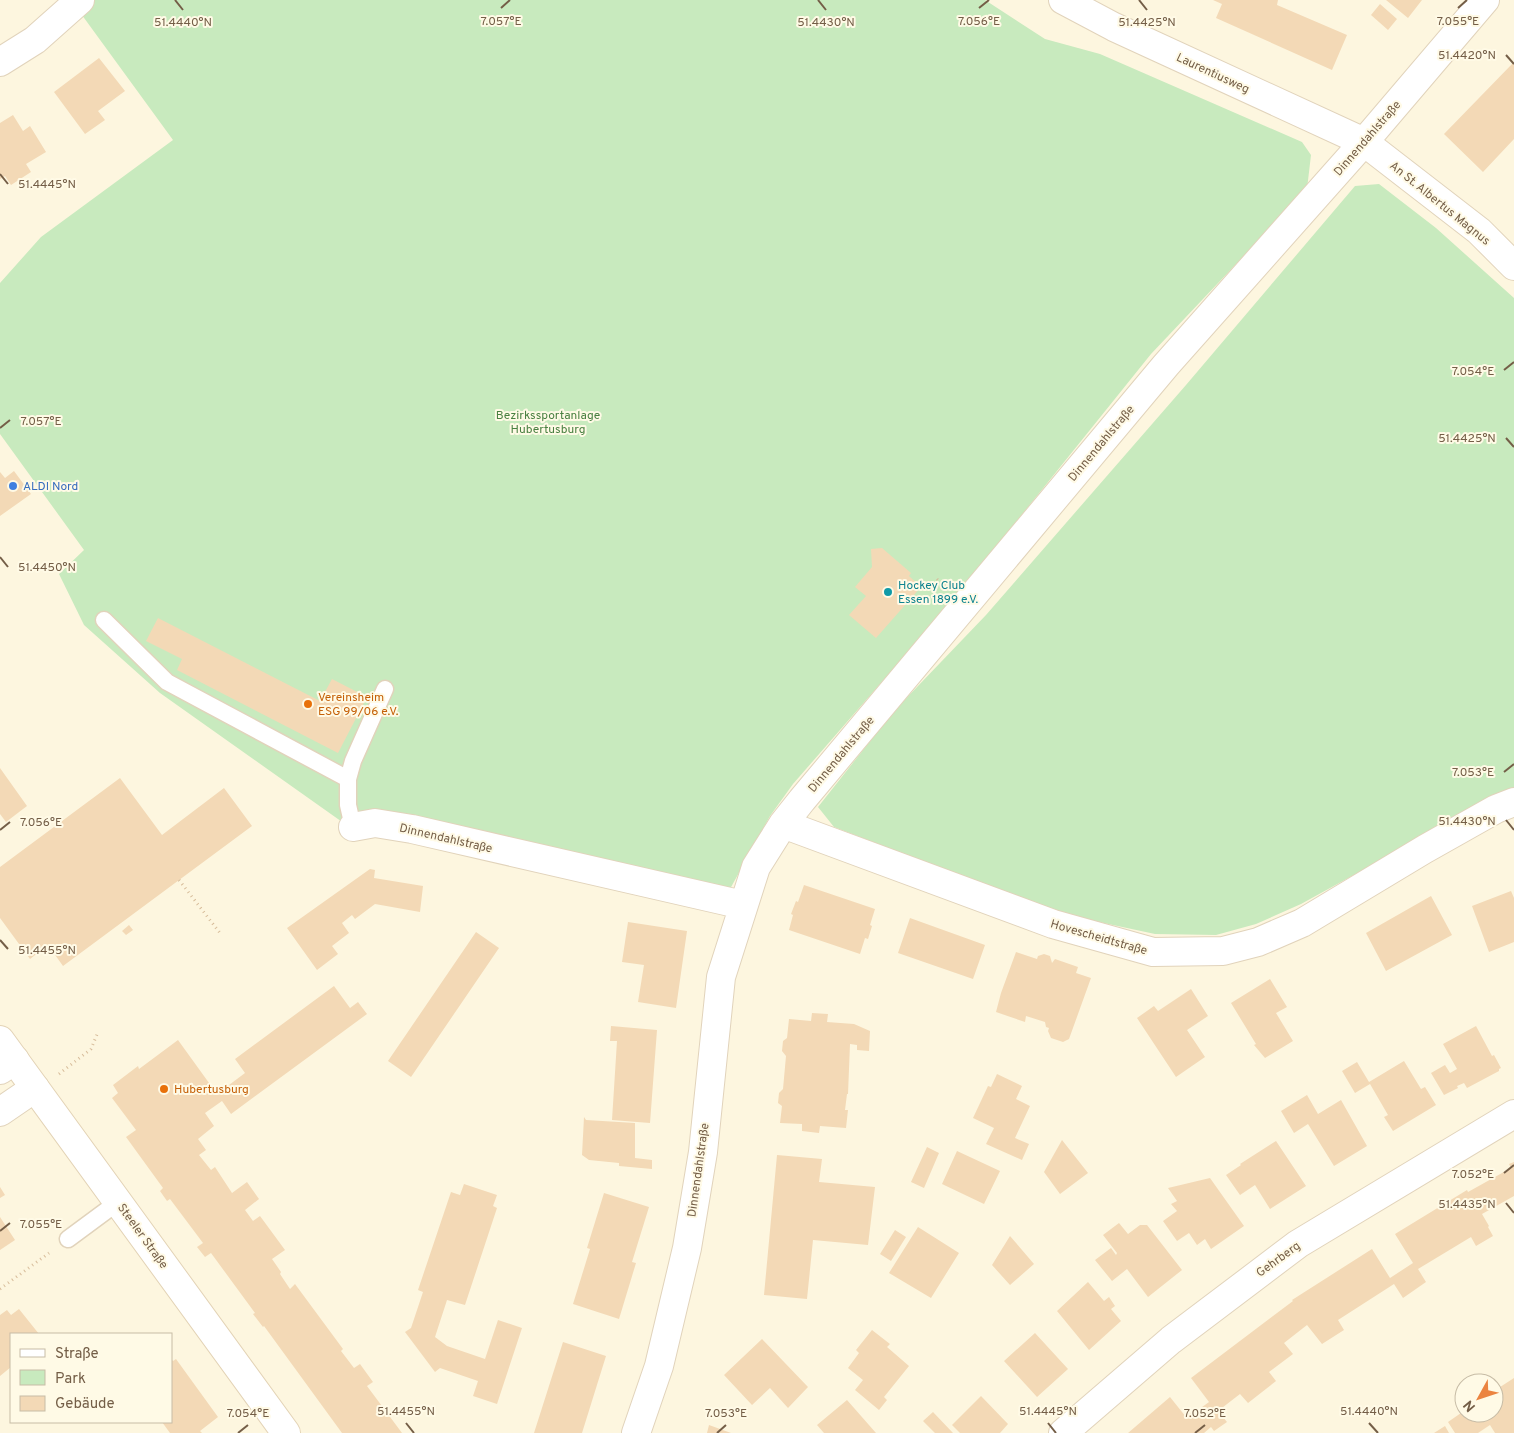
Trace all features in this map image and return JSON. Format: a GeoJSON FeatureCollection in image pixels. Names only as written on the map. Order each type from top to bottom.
{"type":"FeatureCollection","features":[{"type":"Feature","properties":{"kind":"street"},"geometry":{"type":"LineString","coordinates":[[0,62],[35,40],[80,0]]}},
{"type":"Feature","properties":{"kind":"street","name":"Laurentiusweg"},"geometry":{"type":"LineString","coordinates":[[1063,0],[1114,27],[1364,142]]}},
{"type":"Feature","properties":{"kind":"street","name":"Dinnendahlstraße"},"geometry":{"type":"LineString","coordinates":[[636,1433],[659,1366],[687,1248],[703,1152],[721,977],[756,867],[783,824],[1166,365],[1364,142],[1485,0]]}},
{"type":"Feature","properties":{"kind":"street","name":"An St. Albertus Magnus"},"geometry":{"type":"LineString","coordinates":[[1364,142],[1479,231],[1514,266]]}},
{"type":"Feature","properties":{"kind":"street","name":"Hovescheidtstraße"},"geometry":{"type":"LineString","coordinates":[[783,824],[1053,924],[1153,952],[1223,950],[1258,942],[1302,923],[1425,849],[1496,809],[1514,802]]}},
{"type":"Feature","properties":{"kind":"street","name":"Dinnendahlstraße"},"geometry":{"type":"LineString","coordinates":[[353,827],[375,823],[412,829],[743,905]]}},
{"type":"Feature","properties":{"kind":"street","name":"Steeler Straße"},"geometry":{"type":"LineString","coordinates":[[5,1057],[36,1089],[286,1433]]}},
{"type":"Feature","properties":{"kind":"street"},"geometry":{"type":"LineString","coordinates":[[0,1112],[36,1089]]}},
{"type":"Feature","properties":{"kind":"street","name":"Gehrberg"},"geometry":{"type":"LineString","coordinates":[[1063,1433],[1171,1340],[1298,1244],[1514,1114]]}},
{"type":"Feature","properties":{"kind":"lane"},"geometry":{"type":"LineString","coordinates":[[104,620],[167,682],[348,779]]}},
{"type":"Feature","properties":{"kind":"lane"},"geometry":{"type":"LineString","coordinates":[[353,827],[348,805],[348,779],[352,761],[385,689]]}},
{"type":"Feature","properties":{"kind":"lane"},"geometry":{"type":"LineString","coordinates":[[68,1239],[118,1202]]}},
{"type":"Feature","properties":{"kind":"path"},"geometry":{"type":"LineString","coordinates":[[937,579],[945,586]]}},
{"type":"Feature","properties":{"kind":"path"},"geometry":{"type":"LineString","coordinates":[[179,880],[220,933]]}},
{"type":"Feature","properties":{"kind":"path"},"geometry":{"type":"LineString","coordinates":[[36,1089],[91,1050],[98,1032]]}},
{"type":"Feature","properties":{"kind":"path"},"geometry":{"type":"LineString","coordinates":[[0,1289],[68,1239]]}},
{"type":"Feature","properties":{"kind":"green space","name":"Bezirkssportanlage Hubertusburg"},"geometry":{"type":"Polygon","coordinates":[[[92,0],[985,0],[1045,39],[1100,54],[1302,142],[1311,155],[1307,189],[1151,354],[954,599],[793,784],[770,816],[730,889],[345,824],[160,693],[84,625],[59,574],[84,550],[0,434],[0,283],[41,237],[173,140],[79,11],[92,0]]]}},
{"type":"Feature","properties":{"kind":"green space"},"geometry":{"type":"Polygon","coordinates":[[[1379,184],[1436,228],[1514,298],[1514,794],[1472,810],[1301,904],[1256,924],[1216,935],[1155,934],[1057,913],[834,827],[818,807],[894,711],[986,615],[1186,385],[1355,186],[1379,184]]]}},
{"type":"Feature","properties":{"kind":"building"},"geometry":{"type":"Polygon","coordinates":[[[1213,0],[1278,0],[1277,5],[1347,35],[1332,70],[1216,18],[1222,4],[1213,0]]]}},
{"type":"Feature","properties":{"kind":"building"},"geometry":{"type":"Polygon","coordinates":[[[1386,0],[1422,0],[1408,18],[1386,0]]]}},
{"type":"Feature","properties":{"kind":"building"},"geometry":{"type":"Polygon","coordinates":[[[1380,4],[1397,19],[1388,30],[1371,15],[1380,4]]]}},
{"type":"Feature","properties":{"kind":"building"},"geometry":{"type":"Polygon","coordinates":[[[99,58],[125,91],[98,111],[105,120],[85,134],[54,92],[99,58]]]}},
{"type":"Feature","properties":{"kind":"building"},"geometry":{"type":"Polygon","coordinates":[[[1513,63],[1514,139],[1483,172],[1444,134],[1513,63]]]}},
{"type":"Feature","properties":{"kind":"building"},"geometry":{"type":"Polygon","coordinates":[[[13,115],[23,131],[30,126],[46,152],[26,164],[31,172],[11,185],[5,176],[0,179],[0,123],[13,115]]]}},
{"type":"Feature","properties":{"kind":"building","name":"ALDI Nord"},"geometry":{"type":"Polygon","coordinates":[[[14,471],[31,494],[0,516],[0,472],[5,478],[14,471]]]}},
{"type":"Feature","properties":{"kind":"building","name":"Hockey Club Essen 1899 e.V."},"geometry":{"type":"Polygon","coordinates":[[[882,548],[911,573],[909,576],[921,587],[876,638],[849,615],[866,596],[855,587],[872,567],[871,549],[882,548]]]}},
{"type":"Feature","properties":{"kind":"building"},"geometry":{"type":"Polygon","coordinates":[[[158,618],[320,701],[332,679],[367,697],[338,753],[177,670],[182,659],[146,641],[158,618]]]}},
{"type":"Feature","properties":{"kind":"building"},"geometry":{"type":"Polygon","coordinates":[[[0,768],[27,806],[6,822],[0,814],[0,768]]]}},
{"type":"Feature","properties":{"kind":"building"},"geometry":{"type":"Polygon","coordinates":[[[120,778],[162,835],[224,788],[252,826],[63,966],[48,945],[30,959],[0,918],[0,867],[120,778]]]}},
{"type":"Feature","properties":{"kind":"building"},"geometry":{"type":"Polygon","coordinates":[[[370,869],[375,870],[374,878],[423,886],[420,912],[375,904],[355,919],[352,915],[342,923],[349,933],[332,946],[338,954],[317,970],[287,928],[370,869]]]}},
{"type":"Feature","properties":{"kind":"building"},"geometry":{"type":"Polygon","coordinates":[[[804,885],[875,909],[868,939],[865,938],[860,954],[789,930],[793,915],[791,914],[804,885]]]}},
{"type":"Feature","properties":{"kind":"building"},"geometry":{"type":"Polygon","coordinates":[[[1511,891],[1514,898],[1514,942],[1489,952],[1472,906],[1511,891]]]}},
{"type":"Feature","properties":{"kind":"building"},"geometry":{"type":"Polygon","coordinates":[[[1431,896],[1452,935],[1386,971],[1366,933],[1431,896]]]}},
{"type":"Feature","properties":{"kind":"building"},"geometry":{"type":"Polygon","coordinates":[[[910,918],[985,945],[973,979],[898,953],[910,918]]]}},
{"type":"Feature","properties":{"kind":"building"},"geometry":{"type":"Polygon","coordinates":[[[628,922],[687,931],[676,1008],[638,1002],[644,965],[622,962],[628,922]]]}},
{"type":"Feature","properties":{"kind":"building"},"geometry":{"type":"Polygon","coordinates":[[[129,925],[133,930],[126,935],[122,931],[129,925]]]}},
{"type":"Feature","properties":{"kind":"building"},"geometry":{"type":"Polygon","coordinates":[[[476,932],[499,948],[411,1077],[388,1061],[476,932]]]}},
{"type":"Feature","properties":{"kind":"building"},"geometry":{"type":"Polygon","coordinates":[[[1016,952],[1037,959],[1038,956],[1044,954],[1050,956],[1052,963],[1055,959],[1078,967],[1076,973],[1091,978],[1069,1039],[1063,1042],[1051,1038],[1048,1031],[1049,1028],[1046,1027],[1045,1022],[1026,1016],[1025,1022],[996,1012],[1016,952]]]}},
{"type":"Feature","properties":{"kind":"building"},"geometry":{"type":"Polygon","coordinates":[[[1270,979],[1287,1007],[1276,1013],[1293,1041],[1265,1058],[1254,1045],[1256,1044],[1231,1003],[1270,979]]]}},
{"type":"Feature","properties":{"kind":"building"},"geometry":{"type":"Polygon","coordinates":[[[334,986],[350,1008],[358,1002],[367,1014],[231,1114],[222,1101],[205,1113],[214,1126],[198,1139],[206,1150],[199,1155],[211,1170],[215,1167],[232,1193],[247,1182],[259,1199],[245,1210],[253,1221],[260,1216],[285,1250],[272,1259],[281,1272],[280,1274],[290,1289],[295,1284],[343,1349],[341,1351],[354,1368],[360,1364],[373,1382],[367,1386],[402,1433],[342,1433],[264,1326],[253,1314],[255,1313],[211,1253],[205,1257],[197,1247],[203,1243],[170,1199],[167,1201],[160,1191],[163,1188],[126,1137],[136,1130],[112,1098],[118,1093],[113,1085],[138,1066],[139,1069],[178,1040],[217,1094],[245,1073],[235,1059],[334,986]]]}},
{"type":"Feature","properties":{"kind":"building"},"geometry":{"type":"Polygon","coordinates":[[[1191,989],[1208,1016],[1187,1030],[1205,1057],[1176,1077],[1137,1018],[1154,1006],[1158,1011],[1191,989]]]}},
{"type":"Feature","properties":{"kind":"building"},"geometry":{"type":"Polygon","coordinates":[[[812,1013],[828,1014],[827,1022],[854,1024],[870,1031],[869,1051],[857,1050],[857,1045],[850,1044],[848,1094],[845,1110],[848,1110],[846,1128],[820,1126],[819,1133],[802,1131],[802,1124],[780,1123],[782,1106],[778,1103],[779,1093],[783,1089],[786,1056],[782,1051],[783,1041],[787,1038],[789,1019],[811,1021],[812,1013]]]}},
{"type":"Feature","properties":{"kind":"building"},"geometry":{"type":"Polygon","coordinates":[[[611,1026],[657,1030],[650,1123],[612,1120],[617,1041],[610,1041],[611,1026]]]}},
{"type":"Feature","properties":{"kind":"building"},"geometry":{"type":"Polygon","coordinates":[[[1476,1026],[1492,1056],[1494,1055],[1501,1068],[1499,1071],[1467,1088],[1464,1083],[1444,1095],[1431,1073],[1445,1065],[1450,1073],[1457,1069],[1443,1044],[1476,1026]]]}},
{"type":"Feature","properties":{"kind":"building"},"geometry":{"type":"Polygon","coordinates":[[[1404,1061],[1421,1089],[1425,1087],[1436,1105],[1393,1131],[1384,1117],[1388,1115],[1370,1084],[1355,1093],[1342,1071],[1357,1062],[1369,1082],[1404,1061]]]}},
{"type":"Feature","properties":{"kind":"building"},"geometry":{"type":"Polygon","coordinates":[[[997,1074],[1022,1086],[1016,1099],[1030,1106],[1015,1138],[1029,1144],[1022,1160],[986,1144],[994,1128],[973,1118],[988,1086],[991,1087],[997,1074]]]}},
{"type":"Feature","properties":{"kind":"building"},"geometry":{"type":"Polygon","coordinates":[[[1307,1095],[1318,1114],[1341,1100],[1367,1146],[1334,1166],[1308,1124],[1294,1133],[1281,1111],[1307,1095]]]}},
{"type":"Feature","properties":{"kind":"building"},"geometry":{"type":"Polygon","coordinates":[[[584,1117],[586,1120],[635,1123],[635,1158],[652,1160],[652,1169],[619,1166],[619,1163],[589,1160],[582,1155],[584,1117]]]}},
{"type":"Feature","properties":{"kind":"building"},"geometry":{"type":"Polygon","coordinates":[[[1062,1140],[1088,1173],[1060,1194],[1044,1172],[1062,1140]]]}},
{"type":"Feature","properties":{"kind":"building"},"geometry":{"type":"Polygon","coordinates":[[[1276,1141],[1306,1186],[1270,1209],[1255,1185],[1240,1195],[1226,1175],[1276,1141]]]}},
{"type":"Feature","properties":{"kind":"building"},"geometry":{"type":"Polygon","coordinates":[[[927,1147],[939,1153],[924,1188],[911,1182],[927,1147]]]}},
{"type":"Feature","properties":{"kind":"building"},"geometry":{"type":"Polygon","coordinates":[[[957,1151],[1000,1171],[984,1204],[942,1184],[957,1151]]]}},
{"type":"Feature","properties":{"kind":"building"},"geometry":{"type":"Polygon","coordinates":[[[777,1155],[822,1159],[819,1182],[875,1187],[868,1245],[813,1240],[807,1299],[764,1295],[777,1155]]]}},
{"type":"Feature","properties":{"kind":"building"},"geometry":{"type":"Polygon","coordinates":[[[1514,1162],[1514,1196],[1482,1214],[1493,1236],[1476,1246],[1471,1237],[1418,1269],[1426,1282],[1403,1298],[1394,1284],[1338,1320],[1344,1330],[1322,1344],[1307,1325],[1284,1343],[1293,1354],[1269,1372],[1276,1381],[1248,1403],[1240,1394],[1218,1411],[1227,1422],[1214,1431],[1211,1427],[1204,1433],[1128,1433],[1170,1397],[1186,1417],[1196,1408],[1198,1410],[1209,1402],[1191,1378],[1292,1300],[1372,1249],[1390,1278],[1413,1263],[1395,1234],[1467,1190],[1468,1192],[1511,1168],[1509,1164],[1514,1162]]]}},
{"type":"Feature","properties":{"kind":"building"},"geometry":{"type":"Polygon","coordinates":[[[1210,1178],[1244,1226],[1211,1249],[1205,1239],[1197,1245],[1189,1233],[1177,1241],[1163,1221],[1177,1211],[1171,1204],[1177,1201],[1168,1188],[1210,1178]]]}},
{"type":"Feature","properties":{"kind":"building"},"geometry":{"type":"Polygon","coordinates":[[[464,1184],[497,1195],[493,1206],[497,1208],[465,1305],[447,1300],[435,1337],[447,1346],[485,1359],[498,1320],[522,1328],[497,1404],[473,1396],[478,1381],[440,1368],[435,1372],[405,1332],[411,1328],[423,1292],[418,1290],[451,1192],[460,1195],[464,1184]]]}},
{"type":"Feature","properties":{"kind":"building"},"geometry":{"type":"Polygon","coordinates":[[[0,1187],[5,1195],[0,1198],[0,1187]]]}},
{"type":"Feature","properties":{"kind":"building"},"geometry":{"type":"Polygon","coordinates":[[[604,1193],[649,1207],[632,1262],[636,1263],[619,1319],[573,1304],[590,1249],[587,1248],[604,1193]]]}},
{"type":"Feature","properties":{"kind":"building"},"geometry":{"type":"Polygon","coordinates":[[[0,1217],[15,1240],[0,1250],[0,1217]]]}},
{"type":"Feature","properties":{"kind":"building"},"geometry":{"type":"Polygon","coordinates":[[[1119,1223],[1128,1234],[1140,1225],[1147,1225],[1182,1270],[1148,1297],[1127,1269],[1112,1281],[1095,1260],[1111,1248],[1116,1255],[1117,1253],[1103,1235],[1119,1223]]]}},
{"type":"Feature","properties":{"kind":"building"},"geometry":{"type":"Polygon","coordinates":[[[918,1227],[959,1253],[931,1298],[889,1273],[918,1227]]]}},
{"type":"Feature","properties":{"kind":"building"},"geometry":{"type":"Polygon","coordinates":[[[895,1230],[906,1237],[891,1261],[880,1254],[895,1230]]]}},
{"type":"Feature","properties":{"kind":"building"},"geometry":{"type":"Polygon","coordinates":[[[1010,1236],[1034,1264],[1010,1285],[992,1265],[1010,1236]]]}},
{"type":"Feature","properties":{"kind":"building"},"geometry":{"type":"Polygon","coordinates":[[[1088,1282],[1104,1301],[1109,1297],[1115,1306],[1111,1309],[1121,1321],[1089,1350],[1057,1311],[1088,1282]]]}},
{"type":"Feature","properties":{"kind":"building"},"geometry":{"type":"Polygon","coordinates":[[[19,1309],[38,1333],[10,1333],[10,1368],[0,1376],[0,1315],[7,1310],[11,1315],[19,1309]]]}},
{"type":"Feature","properties":{"kind":"building"},"geometry":{"type":"Polygon","coordinates":[[[872,1330],[890,1344],[887,1347],[909,1366],[884,1397],[887,1400],[879,1410],[855,1390],[863,1380],[848,1368],[859,1353],[856,1350],[872,1330]]]}},
{"type":"Feature","properties":{"kind":"building"},"geometry":{"type":"Polygon","coordinates":[[[1035,1333],[1068,1369],[1037,1397],[1004,1361],[1035,1333]]]}},
{"type":"Feature","properties":{"kind":"building"},"geometry":{"type":"Polygon","coordinates":[[[762,1339],[808,1387],[788,1408],[770,1388],[752,1405],[724,1375],[762,1339]]]}},
{"type":"Feature","properties":{"kind":"building"},"geometry":{"type":"Polygon","coordinates":[[[563,1342],[606,1356],[582,1433],[534,1433],[563,1342]]]}},
{"type":"Feature","properties":{"kind":"building"},"geometry":{"type":"Polygon","coordinates":[[[176,1359],[218,1417],[200,1431],[202,1433],[170,1433],[163,1423],[172,1423],[172,1360],[176,1359]]]}},
{"type":"Feature","properties":{"kind":"building"},"geometry":{"type":"Polygon","coordinates":[[[1514,1378],[1514,1433],[1495,1433],[1490,1425],[1478,1433],[1455,1433],[1448,1422],[1454,1418],[1454,1423],[1504,1423],[1504,1384],[1514,1378]]]}},
{"type":"Feature","properties":{"kind":"building"},"geometry":{"type":"Polygon","coordinates":[[[981,1396],[1008,1424],[1000,1433],[960,1433],[952,1425],[981,1396]]]}},
{"type":"Feature","properties":{"kind":"building"},"geometry":{"type":"Polygon","coordinates":[[[847,1400],[876,1433],[824,1433],[817,1425],[847,1400]]]}},
{"type":"Feature","properties":{"kind":"building"},"geometry":{"type":"Polygon","coordinates":[[[933,1412],[953,1433],[935,1433],[923,1421],[933,1412]]]}},
{"type":"Feature","properties":{"kind":"building"},"geometry":{"type":"Polygon","coordinates":[[[709,1425],[731,1433],[707,1433],[709,1425]]]}},
{"type":"Feature","properties":{"kind":"building"},"geometry":{"type":"Polygon","coordinates":[[[1445,1426],[1449,1433],[1434,1433],[1445,1426]]]}},
{"type":"Feature","properties":{"kind":"place","name":"ALDI Nord"},"geometry":{"type":"Point","coordinates":[13,486]}},
{"type":"Feature","properties":{"kind":"place","name":"Hockey Club Essen 1899 e.V."},"geometry":{"type":"Point","coordinates":[888,592]}},
{"type":"Feature","properties":{"kind":"place","name":"Vereinsheim ESG 99/06 e.V."},"geometry":{"type":"Point","coordinates":[308,704]}},
{"type":"Feature","properties":{"kind":"place","name":"Hubertusburg"},"geometry":{"type":"Point","coordinates":[164,1089]}}]}
